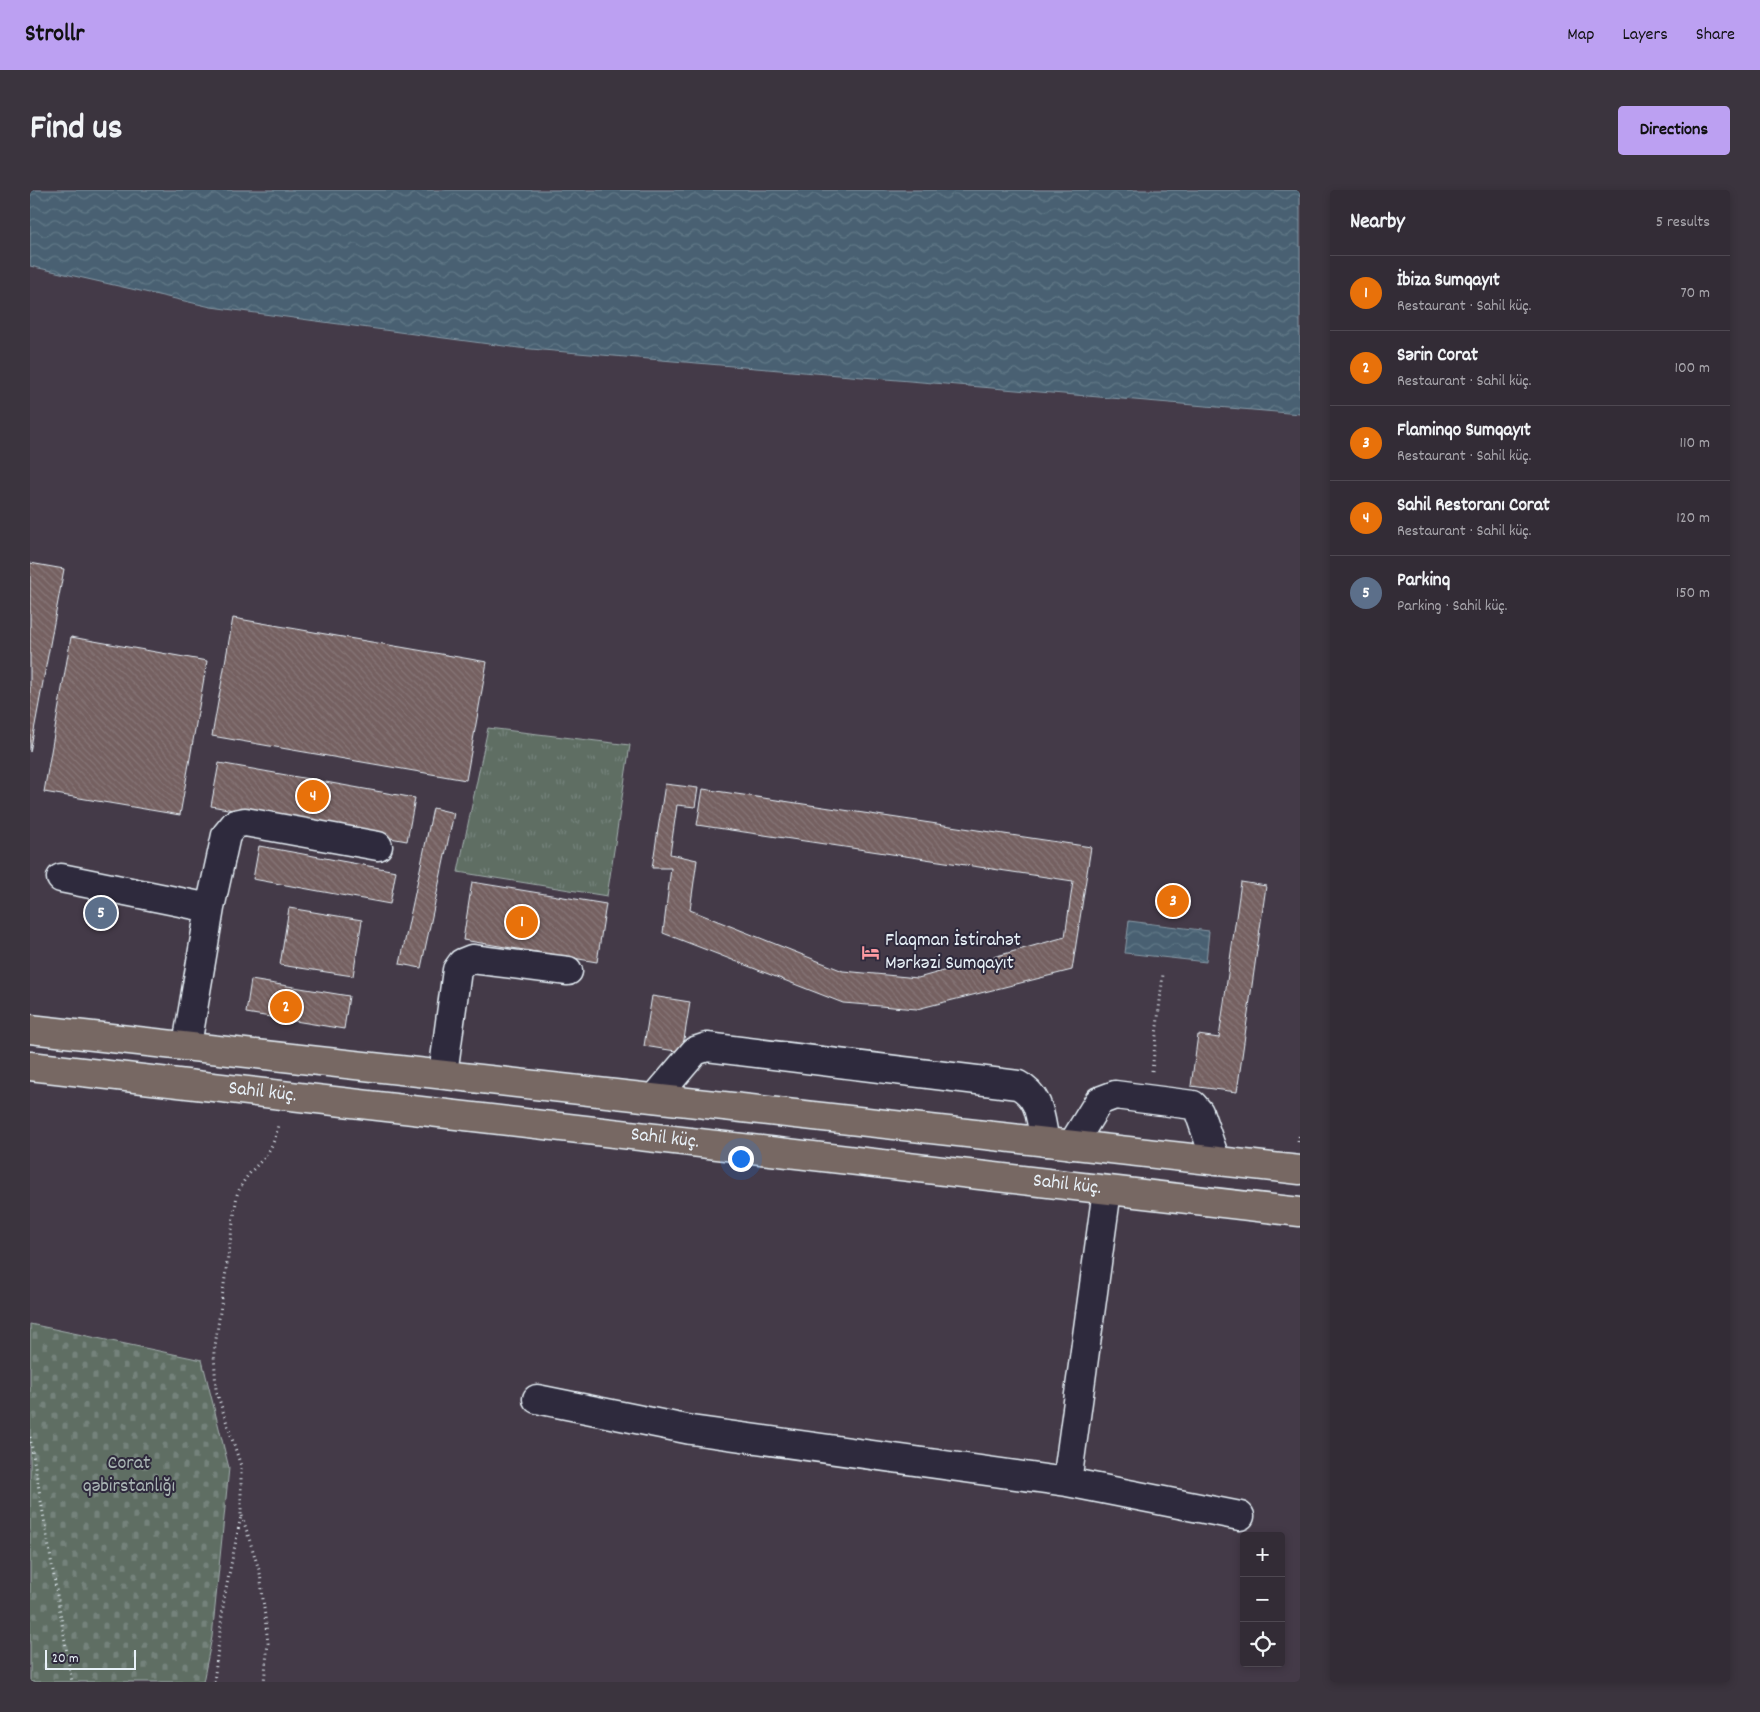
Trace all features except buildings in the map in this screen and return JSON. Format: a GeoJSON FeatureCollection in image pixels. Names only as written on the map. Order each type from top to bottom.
{"type":"FeatureCollection","features":[{"type":"Feature","properties":{"kind":"main road","name":"Sahil küç."},"geometry":{"type":"LineString","coordinates":[[30,1029],[1300,1170]]}},
{"type":"Feature","properties":{"kind":"main road","name":"Sahil küç."},"geometry":{"type":"LineString","coordinates":[[30,1066],[283,1093],[1300,1212]]}},
{"type":"Feature","properties":{"kind":"street"},"geometry":{"type":"LineString","coordinates":[[187,1045],[210,908],[226,835],[235,824],[245,822],[378,846]]}},
{"type":"Feature","properties":{"kind":"street"},"geometry":{"type":"LineString","coordinates":[[61,878],[210,908]]}},
{"type":"Feature","properties":{"kind":"street"},"geometry":{"type":"LineString","coordinates":[[443,1074],[457,970],[462,963],[472,958],[568,971]]}},
{"type":"Feature","properties":{"kind":"street"},"geometry":{"type":"LineString","coordinates":[[655,1098],[695,1051],[707,1047],[1018,1085],[1031,1092],[1037,1105],[1045,1142]]}},
{"type":"Feature","properties":{"kind":"street"},"geometry":{"type":"LineString","coordinates":[[1072,1145],[1099,1101],[1115,1095],[1193,1105],[1199,1112],[1216,1161]]}},
{"type":"Feature","properties":{"kind":"street"},"geometry":{"type":"LineString","coordinates":[[1068,1482],[1106,1190]]}},
{"type":"Feature","properties":{"kind":"street"},"geometry":{"type":"LineString","coordinates":[[537,1400],[691,1430],[1068,1482],[1240,1516]]}},
{"type":"Feature","properties":{"kind":"path"},"geometry":{"type":"LineString","coordinates":[[1149,1099],[1163,974]]}},
{"type":"Feature","properties":{"kind":"path"},"geometry":{"type":"LineString","coordinates":[[214,1682],[224,1599],[241,1516],[241,1466],[216,1390],[214,1353],[237,1195],[242,1181],[268,1154],[276,1141],[283,1093]]}},
{"type":"Feature","properties":{"kind":"path"},"geometry":{"type":"LineString","coordinates":[[30,1437],[72,1682]]}},
{"type":"Feature","properties":{"kind":"path"},"geometry":{"type":"LineString","coordinates":[[241,1516],[260,1573],[268,1643],[264,1682]]}},
{"type":"Feature","properties":{"kind":"green space"},"geometry":{"type":"Polygon","coordinates":[[[488,728],[630,745],[607,896],[458,872],[488,728]]]}},
{"type":"Feature","properties":{"kind":"green space","name":"Corat qəbirstanlığı"},"geometry":{"type":"Polygon","coordinates":[[[30,1324],[202,1360],[229,1468],[212,1637],[203,1682],[30,1682],[30,1324]]]}},
{"type":"Feature","properties":{"kind":"water"},"geometry":{"type":"Polygon","coordinates":[[[30,190],[1300,190],[1300,414],[519,348],[211,307],[30,266],[30,190]]]}},
{"type":"Feature","properties":{"kind":"water"},"geometry":{"type":"Polygon","coordinates":[[[1129,921],[1209,931],[1206,962],[1125,953],[1129,921]]]}},
{"type":"Feature","properties":{"kind":"place","name":"Sahil Restoranı Corat"},"geometry":{"type":"Point","coordinates":[313,796]}},
{"type":"Feature","properties":{"kind":"place","name":"Flaminqo Sumqayıt"},"geometry":{"type":"Point","coordinates":[1173,901]}},
{"type":"Feature","properties":{"kind":"place","name":"Parkinq"},"geometry":{"type":"Point","coordinates":[101,913]}},
{"type":"Feature","properties":{"kind":"place","name":"İbiza Sumqayıt"},"geometry":{"type":"Point","coordinates":[522,922]}},
{"type":"Feature","properties":{"kind":"place","name":"Flaqman İstirahət Mərkəzi Sumqayıt"},"geometry":{"type":"Point","coordinates":[871,953]}},
{"type":"Feature","properties":{"kind":"place","name":"Sərin Corat"},"geometry":{"type":"Point","coordinates":[286,1007]}}]}
